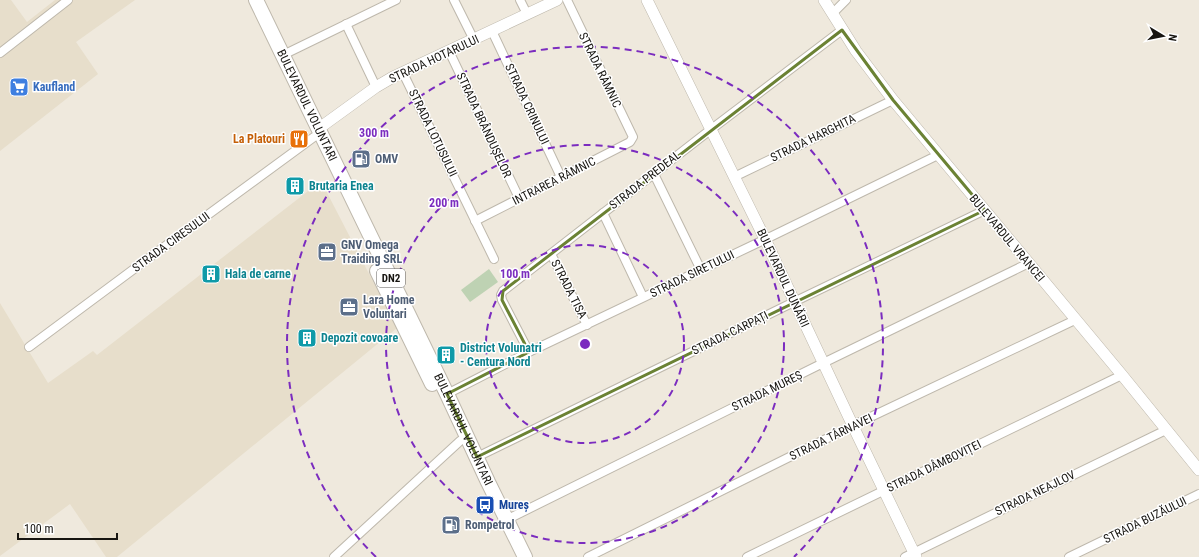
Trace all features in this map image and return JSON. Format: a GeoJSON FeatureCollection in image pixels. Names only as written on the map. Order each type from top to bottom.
{"type":"FeatureCollection","features":[{"type":"Feature","properties":{"kind":"highway","name":"BULEVARDUL VOLUNTARI"},"geometry":{"type":"LineString","coordinates":[[256,1],[283,55],[316,133],[447,394],[525,557]]}},
{"type":"Feature","properties":{"kind":"highway","name":"BULEVARDUL VOLUNTARI"},"geometry":{"type":"LineString","coordinates":[[256,1],[389,297],[515,557]]}},
{"type":"Feature","properties":{"kind":"street"},"geometry":{"type":"LineString","coordinates":[[0,53],[68,0]]}},
{"type":"Feature","properties":{"kind":"street"},"geometry":{"type":"LineString","coordinates":[[283,55],[396,0]]}},
{"type":"Feature","properties":{"kind":"street"},"geometry":{"type":"LineString","coordinates":[[454,0],[474,40]]}},
{"type":"Feature","properties":{"kind":"street"},"geometry":{"type":"LineString","coordinates":[[520,0],[527,14]]}},
{"type":"Feature","properties":{"kind":"street","name":"STRADA HOTARULUI"},"geometry":{"type":"LineString","coordinates":[[316,133],[376,88],[403,73],[557,0]]}},
{"type":"Feature","properties":{"kind":"street","name":"STRADA RÂMNIC"},"geometry":{"type":"LineString","coordinates":[[567,0],[633,137],[632,140]]}},
{"type":"Feature","properties":{"kind":"street","name":"BULEVARDUL DUNĂRII"},"geometry":{"type":"LineString","coordinates":[[647,0],[765,239],[852,426],[884,490],[912,556]]}},
{"type":"Feature","properties":{"kind":"street","name":"BULEVARDUL VRANCEI"},"geometry":{"type":"LineString","coordinates":[[824,0],[856,51],[893,100],[1122,375],[1199,470]]}},
{"type":"Feature","properties":{"kind":"street"},"geometry":{"type":"LineString","coordinates":[[832,14],[846,0]]}},
{"type":"Feature","properties":{"kind":"street"},"geometry":{"type":"LineString","coordinates":[[346,24],[376,88]]}},
{"type":"Feature","properties":{"kind":"street","name":"STRADA PREDEAL"},"geometry":{"type":"LineString","coordinates":[[529,352],[502,300],[501,296],[503,291],[710,130],[842,30]]}},
{"type":"Feature","properties":{"kind":"street","name":"STRADA CRINULUI"},"geometry":{"type":"LineString","coordinates":[[492,31],[561,176]]}},
{"type":"Feature","properties":{"kind":"street","name":"STRADA BRÂNDUȘELOR"},"geometry":{"type":"LineString","coordinates":[[449,51],[519,198]]}},
{"type":"Feature","properties":{"kind":"street","name":"STRADA LOTUSULUI"},"geometry":{"type":"LineString","coordinates":[[403,73],[494,259]]}},
{"type":"Feature","properties":{"kind":"street","name":"STRADA HARGHITA"},"geometry":{"type":"LineString","coordinates":[[734,177],[893,100]]}},
{"type":"Feature","properties":{"kind":"street","name":"STRADA CIRESULUI"},"geometry":{"type":"LineString","coordinates":[[29,347],[316,133]]}},
{"type":"Feature","properties":{"kind":"street","name":"INTRAREA RÂMNIC"},"geometry":{"type":"LineString","coordinates":[[475,221],[632,140]]}},
{"type":"Feature","properties":{"kind":"street","name":"STRADA SIRETULUI"},"geometry":{"type":"LineString","coordinates":[[447,394],[529,352],[938,155]]}},
{"type":"Feature","properties":{"kind":"street"},"geometry":{"type":"LineString","coordinates":[[654,174],[701,270]]}},
{"type":"Feature","properties":{"kind":"street","name":"STRADA CARPAȚI"},"geometry":{"type":"LineString","coordinates":[[477,457],[984,210]]}},
{"type":"Feature","properties":{"kind":"street"},"geometry":{"type":"LineString","coordinates":[[603,213],[643,298]]}},
{"type":"Feature","properties":{"kind":"street","name":"STRADA TISA"},"geometry":{"type":"LineString","coordinates":[[551,254],[587,325]]}},
{"type":"Feature","properties":{"kind":"street","name":"STRADA MUREȘ"},"geometry":{"type":"LineString","coordinates":[[506,520],[823,363],[1029,264]]}},
{"type":"Feature","properties":{"kind":"street","name":"STRADA TÂRNAVEI"},"geometry":{"type":"LineString","coordinates":[[588,557],[852,426],[1075,320]]}},
{"type":"Feature","properties":{"kind":"street","name":"STRADA DÂMBOVIȚEI"},"geometry":{"type":"LineString","coordinates":[[746,557],[1122,375]]}},
{"type":"Feature","properties":{"kind":"street","name":"STRADA NEAJLOV"},"geometry":{"type":"LineString","coordinates":[[912,556],[1166,430]]}},
{"type":"Feature","properties":{"kind":"street"},"geometry":{"type":"LineString","coordinates":[[334,557],[460,441]]}},
{"type":"Feature","properties":{"kind":"street","name":"STRADA BUZĂULUI"},"geometry":{"type":"LineString","coordinates":[[1069,557],[1199,494]]}},
{"type":"Feature","properties":{"kind":"highlighted area"},"geometry":{"type":"Polygon","coordinates":[[[842,30],[893,100],[985,210],[477,457],[447,394],[529,352],[502,300],[503,291],[842,30]]]}},
{"type":"Feature","properties":{"kind":"shaded area"},"geometry":{"type":"Polygon","coordinates":[[[0,0],[11,0],[27,22],[55,0],[135,0],[76,42],[98,74],[0,151],[0,0]]]}},
{"type":"Feature","properties":{"kind":"shaded area"},"geometry":{"type":"Polygon","coordinates":[[[321,181],[397,328],[117,557],[106,557],[70,504],[0,556],[0,303],[48,383],[93,351],[97,355],[321,181]]]}},
{"type":"Feature","properties":{"kind":"green space"},"geometry":{"type":"Polygon","coordinates":[[[489,269],[498,282],[470,302],[461,290],[489,269]]]}},
{"type":"Feature","properties":{"kind":"place","name":"Kaufland"},"geometry":{"type":"Point","coordinates":[19,87]}},
{"type":"Feature","properties":{"kind":"place","name":"La Platouri"},"geometry":{"type":"Point","coordinates":[299,139]}},
{"type":"Feature","properties":{"kind":"place","name":"OMV"},"geometry":{"type":"Point","coordinates":[361,159]}},
{"type":"Feature","properties":{"kind":"place","name":"Brutaria Enea"},"geometry":{"type":"Point","coordinates":[295,186]}},
{"type":"Feature","properties":{"kind":"place","name":"GNV Omega Traiding SRL"},"geometry":{"type":"Point","coordinates":[327,252]}},
{"type":"Feature","properties":{"kind":"place","name":"Hala de carne"},"geometry":{"type":"Point","coordinates":[211,274]}},
{"type":"Feature","properties":{"kind":"place","name":"Lara Home Voluntari"},"geometry":{"type":"Point","coordinates":[349,307]}},
{"type":"Feature","properties":{"kind":"place","name":"Depozit covoare"},"geometry":{"type":"Point","coordinates":[307,338]}},
{"type":"Feature","properties":{"kind":"place","name":"District Volunatri - Centura Nord"},"geometry":{"type":"Point","coordinates":[446,355]}},
{"type":"Feature","properties":{"kind":"place","name":"Mureș"},"geometry":{"type":"Point","coordinates":[485,505]}},
{"type":"Feature","properties":{"kind":"place","name":"Rompetrol"},"geometry":{"type":"Point","coordinates":[451,525]}}]}
